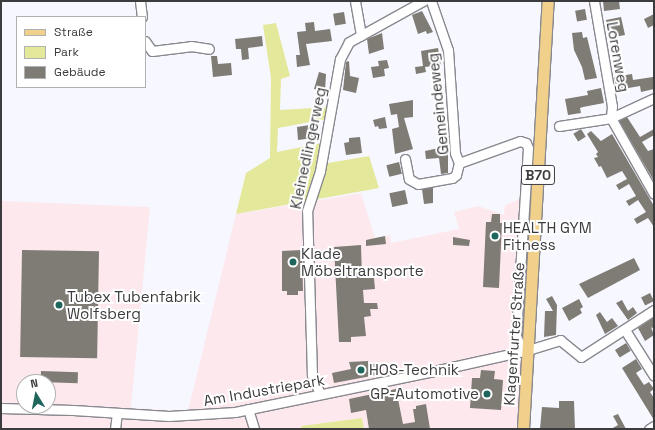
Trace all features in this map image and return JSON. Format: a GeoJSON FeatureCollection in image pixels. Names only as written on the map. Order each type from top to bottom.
{"type":"FeatureCollection","features":[{"type":"Feature","properties":{"kind":"main road","name":"Klagenfurter Straße"},"geometry":{"type":"LineString","coordinates":[[523,429],[548,1]]}},
{"type":"Feature","properties":{"kind":"street"},"geometry":{"type":"LineString","coordinates":[[140,1],[142,16]]}},
{"type":"Feature","properties":{"kind":"street"},"geometry":{"type":"LineString","coordinates":[[355,1],[361,35]]}},
{"type":"Feature","properties":{"kind":"street","name":"Kleinedlingerweg"},"geometry":{"type":"LineString","coordinates":[[320,394],[312,375],[307,212],[320,171],[340,59],[346,46],[361,35],[423,1]]}},
{"type":"Feature","properties":{"kind":"street","name":"Gemeindeweg"},"geometry":{"type":"LineString","coordinates":[[431,1],[448,50],[455,153],[459,163],[520,141],[526,143],[528,148],[516,336],[520,345],[528,350]]}},
{"type":"Feature","properties":{"kind":"street","name":"Lorenweg"},"geometry":{"type":"LineString","coordinates":[[594,1],[612,106],[611,118]]}},
{"type":"Feature","properties":{"kind":"street"},"geometry":{"type":"LineString","coordinates":[[146,42],[152,51],[191,46],[208,49]]}},
{"type":"Feature","properties":{"kind":"street"},"geometry":{"type":"LineString","coordinates":[[559,126],[611,118],[654,98]]}},
{"type":"Feature","properties":{"kind":"street"},"geometry":{"type":"LineString","coordinates":[[611,118],[654,194]]}},
{"type":"Feature","properties":{"kind":"street"},"geometry":{"type":"LineString","coordinates":[[405,159],[409,179],[418,184],[452,178],[456,175],[459,163]]}},
{"type":"Feature","properties":{"kind":"street"},"geometry":{"type":"LineString","coordinates":[[654,310],[625,330],[654,376]]}},
{"type":"Feature","properties":{"kind":"street","name":"Am Industriepark"},"geometry":{"type":"LineString","coordinates":[[1,408],[189,416],[248,409],[528,350],[560,340],[581,357],[625,330]]}},
{"type":"Feature","properties":{"kind":"street"},"geometry":{"type":"LineString","coordinates":[[248,409],[254,429]]}},
{"type":"Feature","properties":{"kind":"street"},"geometry":{"type":"LineString","coordinates":[[115,429],[117,413]]}},
{"type":"Feature","properties":{"kind":"street"},"geometry":{"type":"LineString","coordinates":[[649,429],[654,426]]}},
{"type":"Feature","properties":{"kind":"shaded area"},"geometry":{"type":"Polygon","coordinates":[[[361,193],[375,238],[390,235],[391,243],[459,229],[454,212],[478,206],[504,215],[505,205],[523,198],[512,359],[521,360],[517,429],[364,429],[362,418],[302,426],[302,429],[1,429],[1,201],[150,207],[131,408],[188,411],[236,214],[361,193]]]}},
{"type":"Feature","properties":{"kind":"green space"},"geometry":{"type":"Polygon","coordinates":[[[276,23],[290,76],[281,79],[280,110],[330,107],[327,119],[278,128],[277,152],[322,143],[317,165],[369,156],[379,188],[236,214],[246,173],[270,158],[271,78],[263,25],[276,23]]]}},
{"type":"Feature","properties":{"kind":"green space"},"geometry":{"type":"Polygon","coordinates":[[[362,418],[364,429],[302,429],[301,426],[362,418]]]}},
{"type":"Feature","properties":{"kind":"building"},"geometry":{"type":"Polygon","coordinates":[[[603,1],[619,1],[620,9],[604,11],[603,1]]]}},
{"type":"Feature","properties":{"kind":"building"},"geometry":{"type":"Polygon","coordinates":[[[585,9],[587,20],[577,22],[575,11],[585,9]]]}},
{"type":"Feature","properties":{"kind":"building"},"geometry":{"type":"Polygon","coordinates":[[[422,11],[433,32],[427,34],[426,31],[418,34],[412,15],[422,11]]]}},
{"type":"Feature","properties":{"kind":"building"},"geometry":{"type":"Polygon","coordinates":[[[344,12],[346,24],[335,26],[333,14],[344,12]]]}},
{"type":"Feature","properties":{"kind":"building"},"geometry":{"type":"Polygon","coordinates":[[[654,14],[654,25],[648,28],[644,19],[654,14]]]}},
{"type":"Feature","properties":{"kind":"building"},"geometry":{"type":"Polygon","coordinates":[[[621,17],[625,35],[614,37],[613,29],[607,26],[606,20],[621,17]]]}},
{"type":"Feature","properties":{"kind":"building"},"geometry":{"type":"Polygon","coordinates":[[[314,22],[315,31],[330,29],[332,41],[306,44],[310,65],[297,67],[296,55],[300,55],[297,32],[306,31],[305,23],[314,22]]]}},
{"type":"Feature","properties":{"kind":"building"},"geometry":{"type":"Polygon","coordinates":[[[582,32],[583,38],[587,37],[597,78],[585,80],[582,67],[574,50],[572,33],[582,32]]]}},
{"type":"Feature","properties":{"kind":"building"},"geometry":{"type":"Polygon","coordinates":[[[382,33],[384,49],[369,54],[367,39],[382,33]]]}},
{"type":"Feature","properties":{"kind":"building"},"geometry":{"type":"Polygon","coordinates":[[[262,36],[263,46],[248,48],[249,59],[242,60],[241,49],[236,49],[235,39],[262,36]]]}},
{"type":"Feature","properties":{"kind":"building"},"geometry":{"type":"Polygon","coordinates":[[[438,48],[441,65],[425,67],[426,72],[416,74],[415,67],[423,66],[421,51],[438,48]]]}},
{"type":"Feature","properties":{"kind":"building"},"geometry":{"type":"Polygon","coordinates":[[[211,56],[217,56],[218,64],[231,63],[232,75],[213,77],[211,56]]]}},
{"type":"Feature","properties":{"kind":"building"},"geometry":{"type":"Polygon","coordinates":[[[387,60],[389,68],[384,69],[385,76],[373,78],[371,67],[379,66],[378,61],[387,60]]]}},
{"type":"Feature","properties":{"kind":"building"},"geometry":{"type":"Polygon","coordinates":[[[349,61],[350,76],[359,78],[356,93],[343,90],[346,62],[349,61]]]}},
{"type":"Feature","properties":{"kind":"building"},"geometry":{"type":"Polygon","coordinates":[[[319,72],[326,74],[325,92],[314,89],[319,72]]]}},
{"type":"Feature","properties":{"kind":"building"},"geometry":{"type":"Polygon","coordinates":[[[632,74],[633,80],[653,77],[654,89],[641,92],[640,86],[617,90],[614,77],[632,74]]]}},
{"type":"Feature","properties":{"kind":"building"},"geometry":{"type":"Polygon","coordinates":[[[601,88],[604,103],[580,108],[581,113],[568,115],[565,99],[588,95],[587,91],[601,88]]]}},
{"type":"Feature","properties":{"kind":"building"},"geometry":{"type":"Polygon","coordinates":[[[413,100],[413,117],[404,118],[413,149],[395,154],[392,129],[399,127],[397,114],[391,115],[389,104],[413,100]]]}},
{"type":"Feature","properties":{"kind":"building"},"geometry":{"type":"Polygon","coordinates":[[[385,117],[387,128],[379,129],[378,126],[375,127],[373,120],[385,117]]]}},
{"type":"Feature","properties":{"kind":"building"},"geometry":{"type":"Polygon","coordinates":[[[627,117],[640,137],[654,129],[654,135],[642,142],[648,151],[654,149],[654,181],[619,121],[627,117]]]}},
{"type":"Feature","properties":{"kind":"building"},"geometry":{"type":"Polygon","coordinates":[[[316,124],[317,132],[312,133],[313,138],[298,140],[297,127],[316,124]]]}},
{"type":"Feature","properties":{"kind":"building"},"geometry":{"type":"Polygon","coordinates":[[[581,129],[586,137],[578,141],[573,134],[581,129]]]}},
{"type":"Feature","properties":{"kind":"building"},"geometry":{"type":"Polygon","coordinates":[[[591,131],[601,141],[612,134],[654,206],[654,227],[648,218],[637,224],[634,219],[646,212],[638,200],[629,206],[626,201],[636,196],[629,184],[619,190],[616,185],[627,179],[622,171],[607,178],[601,166],[599,167],[594,158],[598,157],[596,154],[598,152],[587,134],[591,131]]]}},
{"type":"Feature","properties":{"kind":"building"},"geometry":{"type":"Polygon","coordinates":[[[360,137],[362,153],[346,155],[344,143],[349,142],[349,138],[360,137]]]}},
{"type":"Feature","properties":{"kind":"building"},"geometry":{"type":"Polygon","coordinates":[[[448,146],[448,173],[441,174],[439,158],[426,159],[425,151],[448,146]]]}},
{"type":"Feature","properties":{"kind":"building"},"geometry":{"type":"Polygon","coordinates":[[[399,162],[402,174],[389,177],[386,165],[399,162]]]}},
{"type":"Feature","properties":{"kind":"building"},"geometry":{"type":"Polygon","coordinates":[[[433,187],[433,203],[424,204],[422,189],[433,187]]]}},
{"type":"Feature","properties":{"kind":"building"},"geometry":{"type":"Polygon","coordinates":[[[405,190],[408,204],[392,207],[389,193],[405,190]]]}},
{"type":"Feature","properties":{"kind":"building"},"geometry":{"type":"Polygon","coordinates":[[[492,214],[500,214],[500,223],[502,223],[499,288],[483,287],[486,222],[491,222],[492,214]]]}},
{"type":"Feature","properties":{"kind":"building"},"geometry":{"type":"Polygon","coordinates":[[[385,236],[386,244],[366,246],[366,240],[385,236]]]}},
{"type":"Feature","properties":{"kind":"building"},"geometry":{"type":"Polygon","coordinates":[[[453,237],[470,240],[469,246],[453,245],[453,237]]]}},
{"type":"Feature","properties":{"kind":"building"},"geometry":{"type":"Polygon","coordinates":[[[361,245],[362,278],[374,278],[375,289],[363,290],[364,303],[377,303],[378,309],[370,309],[371,316],[364,317],[366,336],[351,337],[351,342],[339,342],[334,247],[361,245]]]}},
{"type":"Feature","properties":{"kind":"building","name":"Tubex Tubenfabrik Wolfsberg"},"geometry":{"type":"Polygon","coordinates":[[[22,250],[99,251],[97,358],[20,357],[22,250]]]}},
{"type":"Feature","properties":{"kind":"building"},"geometry":{"type":"Polygon","coordinates":[[[302,250],[303,291],[298,291],[298,295],[287,295],[287,291],[282,291],[282,251],[302,250]]]}},
{"type":"Feature","properties":{"kind":"building"},"geometry":{"type":"Polygon","coordinates":[[[634,258],[640,270],[588,298],[579,284],[634,258]]]}},
{"type":"Feature","properties":{"kind":"building"},"geometry":{"type":"Polygon","coordinates":[[[650,293],[654,301],[645,306],[641,298],[650,293]]]}},
{"type":"Feature","properties":{"kind":"building"},"geometry":{"type":"Polygon","coordinates":[[[552,296],[557,305],[556,335],[544,337],[545,311],[553,311],[546,299],[552,296]]]}},
{"type":"Feature","properties":{"kind":"building"},"geometry":{"type":"Polygon","coordinates":[[[579,299],[583,307],[580,309],[582,313],[569,321],[562,308],[579,299]]]}},
{"type":"Feature","properties":{"kind":"building"},"geometry":{"type":"Polygon","coordinates":[[[622,300],[628,311],[633,307],[637,313],[628,320],[616,303],[622,300]]]}},
{"type":"Feature","properties":{"kind":"building"},"geometry":{"type":"Polygon","coordinates":[[[600,312],[607,322],[612,318],[618,326],[605,334],[596,315],[600,312]]]}},
{"type":"Feature","properties":{"kind":"building"},"geometry":{"type":"Polygon","coordinates":[[[654,317],[654,329],[651,327],[654,335],[645,341],[638,328],[654,317]]]}},
{"type":"Feature","properties":{"kind":"building"},"geometry":{"type":"Polygon","coordinates":[[[626,343],[631,351],[620,358],[615,350],[626,343]]]}},
{"type":"Feature","properties":{"kind":"building"},"geometry":{"type":"Polygon","coordinates":[[[636,359],[642,369],[636,373],[644,385],[649,382],[654,389],[650,392],[654,398],[654,420],[622,368],[636,359]]]}},
{"type":"Feature","properties":{"kind":"building"},"geometry":{"type":"Polygon","coordinates":[[[368,361],[369,365],[376,363],[377,368],[381,367],[382,374],[334,383],[332,373],[351,369],[349,362],[368,361]]]}},
{"type":"Feature","properties":{"kind":"building","name":"GP-Automotive"},"geometry":{"type":"Polygon","coordinates":[[[481,370],[495,371],[494,379],[503,380],[501,410],[470,408],[472,378],[480,378],[481,370]]]}},
{"type":"Feature","properties":{"kind":"building"},"geometry":{"type":"Polygon","coordinates":[[[41,371],[78,372],[78,383],[56,383],[56,374],[41,374],[41,371]]]}},
{"type":"Feature","properties":{"kind":"building"},"geometry":{"type":"Polygon","coordinates":[[[396,389],[403,424],[415,422],[413,409],[416,409],[416,406],[426,404],[430,429],[369,429],[366,410],[351,413],[349,399],[396,389]]]}},
{"type":"Feature","properties":{"kind":"building"},"geometry":{"type":"Polygon","coordinates":[[[559,401],[574,401],[575,429],[540,429],[542,407],[559,408],[559,401]]]}},
{"type":"Feature","properties":{"kind":"building"},"geometry":{"type":"Polygon","coordinates":[[[618,414],[626,429],[611,429],[618,425],[613,416],[618,414]]]}},
{"type":"Feature","properties":{"kind":"place","name":"HEALTH GYM Fitness"},"geometry":{"type":"Point","coordinates":[495,236]}},
{"type":"Feature","properties":{"kind":"place","name":"Klade Möbeltransporte"},"geometry":{"type":"Point","coordinates":[293,262]}},
{"type":"Feature","properties":{"kind":"place","name":"Tubex Tubenfabrik Wolfsberg"},"geometry":{"type":"Point","coordinates":[59,305]}},
{"type":"Feature","properties":{"kind":"place","name":"HOS-Technik"},"geometry":{"type":"Point","coordinates":[361,370]}},
{"type":"Feature","properties":{"kind":"place","name":"GP-Automotive"},"geometry":{"type":"Point","coordinates":[487,394]}}]}
